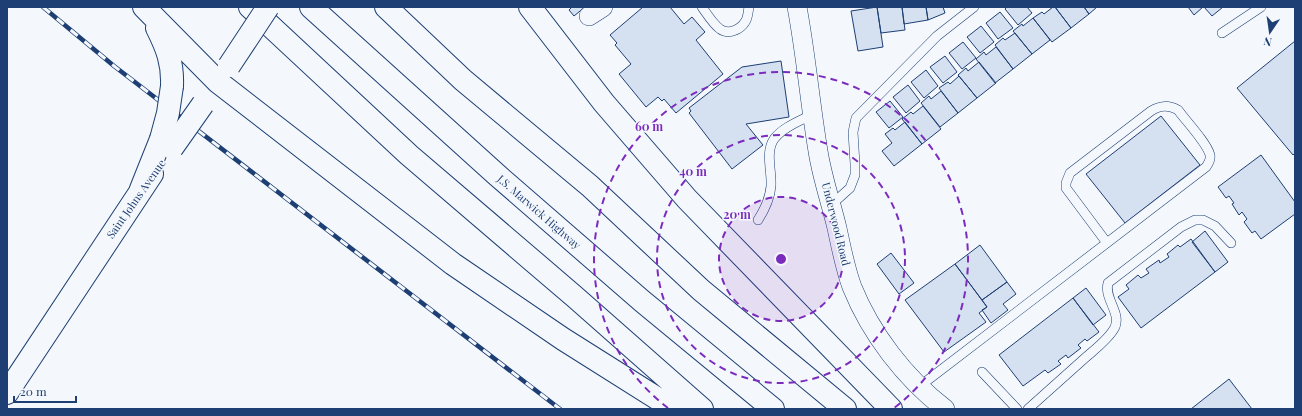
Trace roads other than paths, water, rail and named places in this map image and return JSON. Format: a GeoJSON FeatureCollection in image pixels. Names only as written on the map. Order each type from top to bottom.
{"type":"FeatureCollection","features":[{"type":"Feature","properties":{"kind":"highway"},"geometry":{"type":"LineString","coordinates":[[250,7],[409,155],[575,297],[702,409]]}},
{"type":"Feature","properties":{"kind":"highway","name":"Saint Johns Avenue"},"geometry":{"type":"LineString","coordinates":[[7,394],[141,189],[167,143],[203,104],[268,7]]}},
{"type":"Feature","properties":{"kind":"highway","name":"J.S. Marwick Highway"},"geometry":{"type":"LineString","coordinates":[[311,7],[497,176],[642,301],[773,409]]}},
{"type":"Feature","properties":{"kind":"highway"},"geometry":{"type":"LineString","coordinates":[[386,7],[463,80],[590,186],[701,290],[846,409]]}},
{"type":"Feature","properties":{"kind":"highway"},"geometry":{"type":"LineString","coordinates":[[530,7],[604,103],[687,198],[891,409]]}},
{"type":"Feature","properties":{"kind":"highway"},"geometry":{"type":"LineString","coordinates":[[148,11],[453,264],[562,339],[674,409]]}},
{"type":"Feature","properties":{"kind":"highway"},"geometry":{"type":"LineString","coordinates":[[148,11],[168,52],[172,74],[167,143]]}},
{"type":"Feature","properties":{"kind":"street","name":"Underwood Road"},"geometry":{"type":"LineString","coordinates":[[797,7],[804,46],[818,152],[845,264],[852,286],[872,327],[885,346],[903,369],[945,409]]}},
{"type":"Feature","properties":{"kind":"lane"},"geometry":{"type":"LineString","coordinates":[[702,7],[719,29],[726,32],[732,32],[744,24],[749,7]]}},
{"type":"Feature","properties":{"kind":"lane"},"geometry":{"type":"LineString","coordinates":[[831,205],[850,188],[855,175],[853,132],[856,118],[937,36],[974,7]]}},
{"type":"Feature","properties":{"kind":"lane"},"geometry":{"type":"LineString","coordinates":[[1222,33],[1260,7]]}},
{"type":"Feature","properties":{"kind":"lane"},"geometry":{"type":"LineString","coordinates":[[920,386],[1107,243],[1206,167],[1210,154],[1205,145],[1178,110],[1166,105],[1151,111],[1070,173],[1066,188],[1107,243]]}},
{"type":"Feature","properties":{"kind":"lane"},"geometry":{"type":"LineString","coordinates":[[758,220],[767,205],[771,185],[770,149],[774,140],[787,128],[813,114]]}},
{"type":"Feature","properties":{"kind":"lane"},"geometry":{"type":"LineString","coordinates":[[1028,409],[1100,344],[1115,326],[1116,317],[1113,305],[1108,297],[1106,289],[1108,283],[1181,227],[1195,220],[1203,220],[1215,226],[1231,243]]}},
{"type":"Feature","properties":{"kind":"lane"},"geometry":{"type":"LineString","coordinates":[[982,372],[1017,409]]}},
{"type":"Feature","properties":{"kind":"railway"},"geometry":{"type":"LineString","coordinates":[[43,7],[114,66],[560,409]]}}]}
